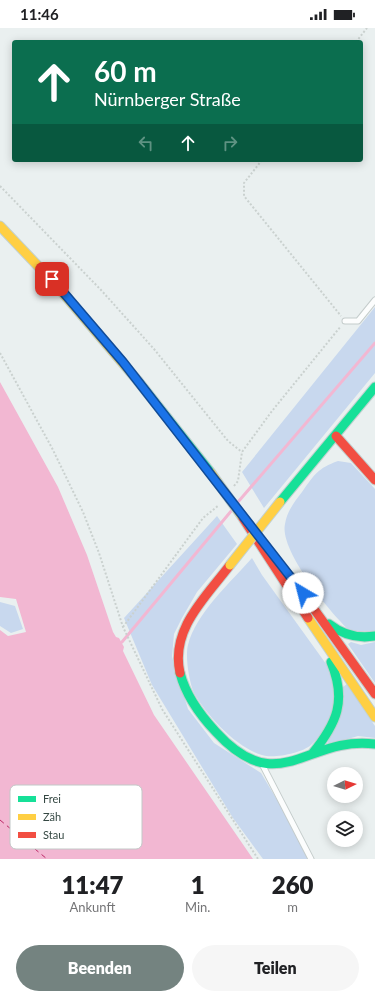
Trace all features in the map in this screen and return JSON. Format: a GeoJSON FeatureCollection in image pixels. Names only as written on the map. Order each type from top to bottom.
{"type":"FeatureCollection","features":[{"type":"Feature","properties":{"kind":"main road"},"geometry":{"type":"LineString","coordinates":[[0,226],[31,256],[83,314],[210,473],[322,618],[375,694]]}},
{"type":"Feature","properties":{"kind":"main road"},"geometry":{"type":"LineString","coordinates":[[375,387],[280,502],[189,620],[180,646],[178,664],[181,684],[189,699],[211,728],[229,747],[245,757],[263,765],[288,763],[355,741],[375,744]]}},
{"type":"Feature","properties":{"kind":"main road"},"geometry":{"type":"LineString","coordinates":[[336,436],[375,480]]}},
{"type":"Feature","properties":{"kind":"main road"},"geometry":{"type":"LineString","coordinates":[[242,515],[304,612],[375,717]]}},
{"type":"Feature","properties":{"kind":"main road"},"geometry":{"type":"LineString","coordinates":[[304,612],[334,668],[340,702],[335,721],[324,739],[312,754]]}},
{"type":"Feature","properties":{"kind":"main road"},"geometry":{"type":"LineString","coordinates":[[322,618],[345,634],[356,638],[375,636]]}},
{"type":"Feature","properties":{"kind":"lane"},"geometry":{"type":"LineString","coordinates":[[345,321],[358,321],[375,300]]}},
{"type":"Feature","properties":{"kind":"lane"},"geometry":{"type":"LineString","coordinates":[[263,765],[311,859]]}},
{"type":"Feature","properties":{"kind":"path"},"geometry":{"type":"LineString","coordinates":[[358,40],[368,28]]}},
{"type":"Feature","properties":{"kind":"path"},"geometry":{"type":"LineString","coordinates":[[233,486],[238,481],[242,452],[272,411],[345,321],[337,309],[244,196],[244,182],[260,162]]}},
{"type":"Feature","properties":{"kind":"path"},"geometry":{"type":"LineString","coordinates":[[0,186],[101,290],[154,349],[228,441],[242,452]]}},
{"type":"Feature","properties":{"kind":"path"},"geometry":{"type":"LineString","coordinates":[[0,354],[52,448],[83,512],[99,553],[123,627],[131,646],[175,731],[258,859]]}},
{"type":"Feature","properties":{"kind":"path"},"geometry":{"type":"LineString","coordinates":[[123,627],[203,518],[216,510],[221,504]]}},
{"type":"Feature","properties":{"kind":"shaded area"},"geometry":{"type":"Polygon","coordinates":[[[375,307],[375,373],[264,508],[242,472],[375,307]]]}},
{"type":"Feature","properties":{"kind":"shaded area"},"geometry":{"type":"Polygon","coordinates":[[[0,382],[58,487],[87,555],[113,632],[116,637],[119,638],[124,647],[123,651],[154,715],[253,859],[0,859],[0,630],[8,636],[26,632],[16,599],[0,597],[0,382]]]}},
{"type":"Feature","properties":{"kind":"shaded area"},"geometry":{"type":"Polygon","coordinates":[[[338,461],[351,463],[375,489],[375,631],[350,631],[342,623],[308,581],[290,549],[285,535],[286,519],[289,511],[297,499],[321,469],[338,461]]]}},
{"type":"Feature","properties":{"kind":"shaded area"},"geometry":{"type":"Polygon","coordinates":[[[217,516],[237,544],[197,592],[182,618],[174,634],[172,657],[188,709],[214,743],[261,773],[303,843],[309,859],[263,859],[233,818],[152,685],[124,618],[217,516]]]}},
{"type":"Feature","properties":{"kind":"shaded area"},"geometry":{"type":"Polygon","coordinates":[[[252,558],[262,575],[329,668],[333,687],[333,713],[330,721],[322,733],[307,748],[280,756],[267,756],[252,751],[243,746],[224,730],[215,721],[194,693],[188,669],[188,645],[198,621],[215,598],[252,558]]]}},
{"type":"Feature","properties":{"kind":"shaded area"},"geometry":{"type":"Polygon","coordinates":[[[0,602],[15,606],[23,629],[11,633],[0,626],[0,602]]]}},
{"type":"Feature","properties":{"kind":"shaded area"},"geometry":{"type":"Polygon","coordinates":[[[351,642],[361,645],[375,642],[375,683],[348,644],[351,642]]]}},
{"type":"Feature","properties":{"kind":"shaded area"},"geometry":{"type":"Polygon","coordinates":[[[347,684],[375,726],[375,738],[358,736],[327,745],[343,687],[347,684]]]}},
{"type":"Feature","properties":{"kind":"waterway"},"geometry":{"type":"LineString","coordinates":[[238,502],[375,343]]}},
{"type":"Feature","properties":{"kind":"waterway"},"geometry":{"type":"LineString","coordinates":[[122,642],[232,510]]}},
{"type":"Feature","properties":{"kind":"ferry route"},"geometry":{"type":"LineString","coordinates":[[0,820],[10,828]]}},
{"type":"Feature","properties":{"kind":"ferry route"},"geometry":{"type":"LineString","coordinates":[[35,849],[47,859]]}},
{"type":"Feature","properties":{"kind":"traffic: fast"},"geometry":{"type":"LineString","coordinates":[[138,381],[211,473]]}},
{"type":"Feature","properties":{"kind":"traffic: fast"},"geometry":{"type":"LineString","coordinates":[[280,502],[375,387]]}},
{"type":"Feature","properties":{"kind":"traffic: fast"},"geometry":{"type":"LineString","coordinates":[[329,624],[350,635],[362,637],[375,636]]}},
{"type":"Feature","properties":{"kind":"traffic: fast"},"geometry":{"type":"LineString","coordinates":[[312,754],[328,732],[337,711],[339,700],[338,688],[331,662]]}},
{"type":"Feature","properties":{"kind":"traffic: fast"},"geometry":{"type":"LineString","coordinates":[[180,673],[186,690],[199,712],[210,726],[238,752],[258,762],[276,764],[294,760],[330,748],[351,744],[375,744]]}},
{"type":"Feature","properties":{"kind":"traffic: slow"},"geometry":{"type":"LineString","coordinates":[[0,226],[56,285],[138,381]]}},
{"type":"Feature","properties":{"kind":"traffic: slow"},"geometry":{"type":"LineString","coordinates":[[211,473],[241,515]]}},
{"type":"Feature","properties":{"kind":"traffic: slow"},"geometry":{"type":"LineString","coordinates":[[230,565],[280,502]]}},
{"type":"Feature","properties":{"kind":"traffic: slow"},"geometry":{"type":"LineString","coordinates":[[308,618],[375,717]]}},
{"type":"Feature","properties":{"kind":"traffic: jam"},"geometry":{"type":"LineString","coordinates":[[336,436],[375,480]]}},
{"type":"Feature","properties":{"kind":"traffic: jam"},"geometry":{"type":"LineString","coordinates":[[241,515],[308,618]]}},
{"type":"Feature","properties":{"kind":"traffic: jam"},"geometry":{"type":"LineString","coordinates":[[180,673],[178,657],[180,642],[185,628],[192,614],[230,565]]}},
{"type":"Feature","properties":{"kind":"traffic: jam"},"geometry":{"type":"LineString","coordinates":[[291,577],[375,694]]}},
{"type":"Feature","properties":{"kind":"route"},"geometry":{"type":"LineString","coordinates":[[52,279],[123,362],[242,515],[276,556],[303,593]]}}]}
